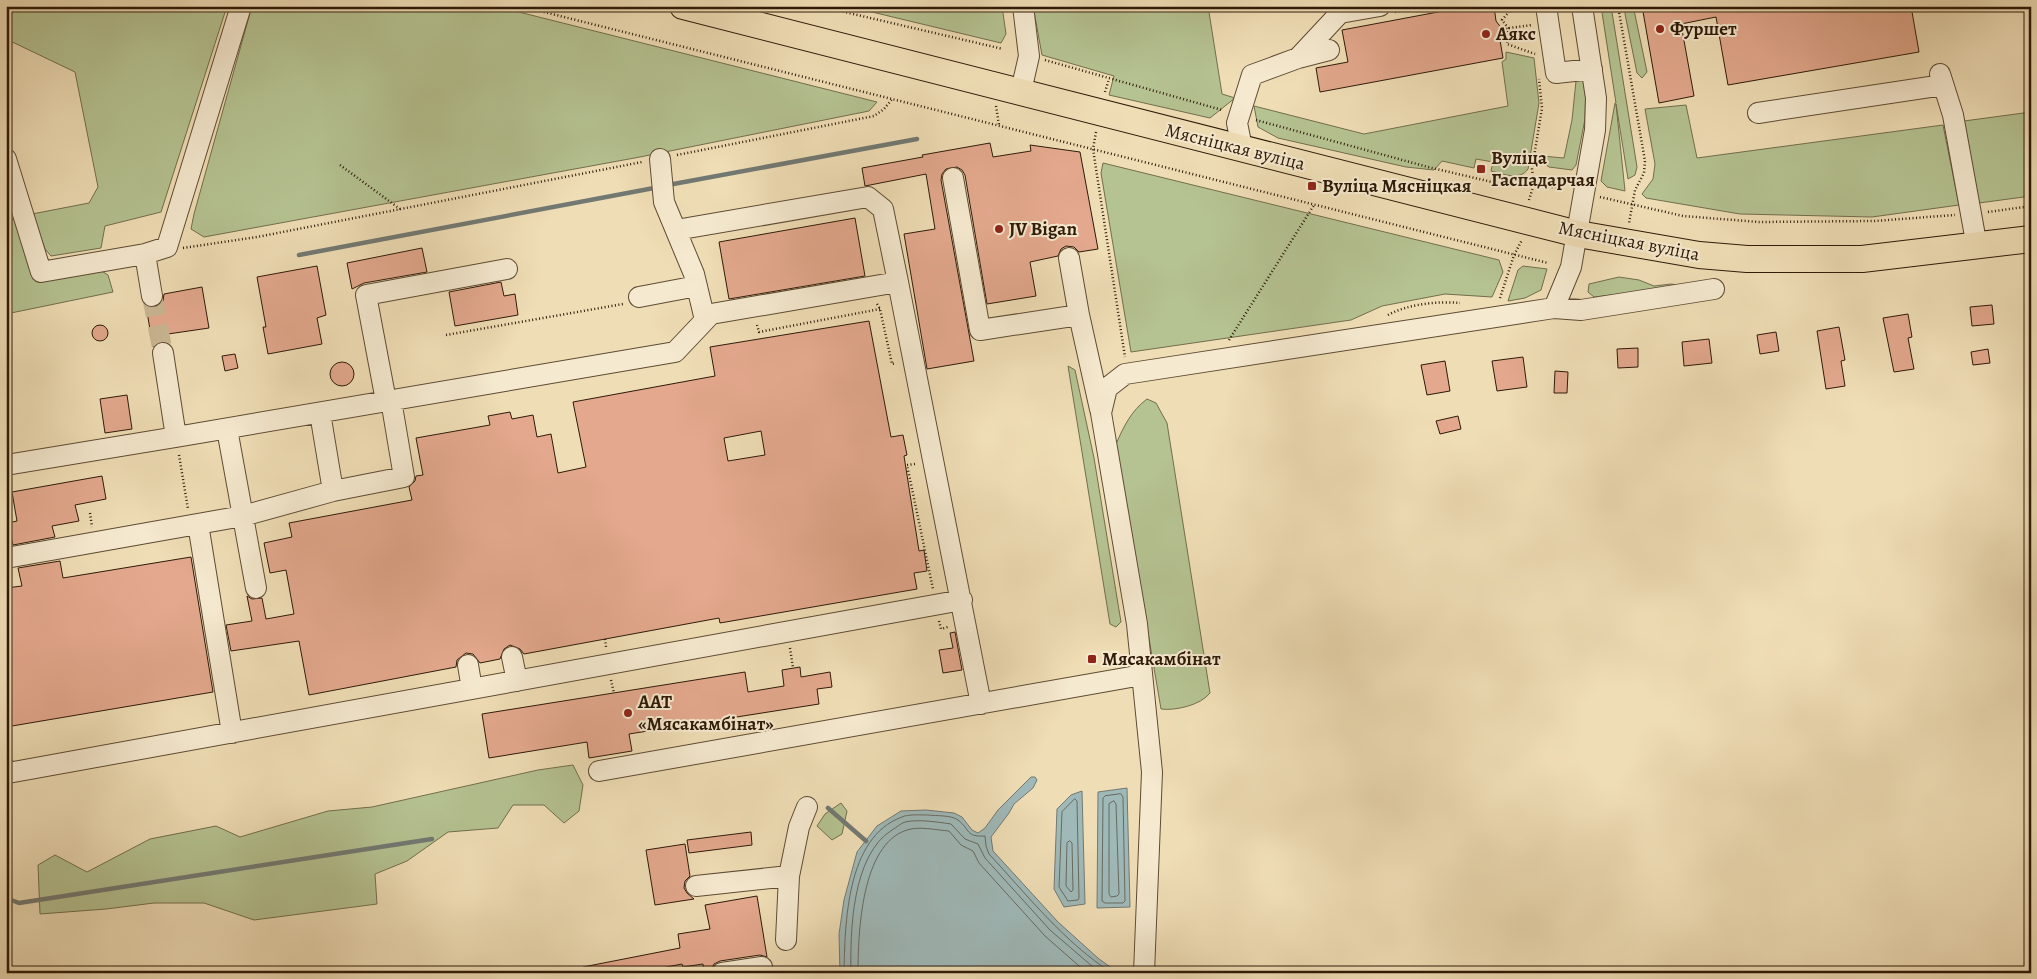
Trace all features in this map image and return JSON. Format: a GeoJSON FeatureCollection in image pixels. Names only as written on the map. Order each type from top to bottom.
{"type":"FeatureCollection","features":[{"type":"Feature","properties":{"kind":"main road","name":"Мясніцкая вуліца"},"geometry":{"type":"LineString","coordinates":[[683,6],[1578,234],[1699,255],[1748,259],[1862,260],[2031,239]]}},
{"type":"Feature","properties":{"kind":"street"},"geometry":{"type":"LineString","coordinates":[[6,159],[11,188],[40,272],[146,254],[167,247],[241,6]]}},
{"type":"Feature","properties":{"kind":"street"},"geometry":{"type":"LineString","coordinates":[[1021,91],[1030,56],[1023,6]]}},
{"type":"Feature","properties":{"kind":"street"},"geometry":{"type":"LineString","coordinates":[[1298,58],[1340,13],[1380,6]]}},
{"type":"Feature","properties":{"kind":"street"},"geometry":{"type":"LineString","coordinates":[[1546,6],[1556,73],[1592,69]]}},
{"type":"Feature","properties":{"kind":"street"},"geometry":{"type":"LineString","coordinates":[[1554,308],[1570,267],[1578,234],[1595,130],[1596,98],[1582,6]]}},
{"type":"Feature","properties":{"kind":"street"},"geometry":{"type":"LineString","coordinates":[[1242,148],[1237,123],[1252,75],[1298,58],[1329,50]]}},
{"type":"Feature","properties":{"kind":"street"},"geometry":{"type":"LineString","coordinates":[[1758,114],[1941,80],[1953,116],[1977,247]]}},
{"type":"Feature","properties":{"kind":"street"},"geometry":{"type":"LineString","coordinates":[[660,159],[664,202],[694,274],[705,320]]}},
{"type":"Feature","properties":{"kind":"street"},"geometry":{"type":"LineString","coordinates":[[953,178],[980,330],[1079,315]]}},
{"type":"Feature","properties":{"kind":"street"},"geometry":{"type":"LineString","coordinates":[[676,230],[868,197],[884,209],[982,704]]}},
{"type":"Feature","properties":{"kind":"street"},"geometry":{"type":"LineString","coordinates":[[146,254],[152,296]]}},
{"type":"Feature","properties":{"kind":"street"},"geometry":{"type":"LineString","coordinates":[[1069,258],[1079,315],[1101,413],[1137,624],[1152,772],[1144,973]]}},
{"type":"Feature","properties":{"kind":"street"},"geometry":{"type":"LineString","coordinates":[[6,558],[243,516],[333,491],[404,477],[366,295],[506,269]]}},
{"type":"Feature","properties":{"kind":"street"},"geometry":{"type":"LineString","coordinates":[[6,465],[675,352],[711,314],[898,282]]}},
{"type":"Feature","properties":{"kind":"street"},"geometry":{"type":"LineString","coordinates":[[639,297],[697,286]]}},
{"type":"Feature","properties":{"kind":"street"},"geometry":{"type":"LineString","coordinates":[[1101,413],[1107,388],[1124,374],[1554,308],[1581,310],[1714,288]]}},
{"type":"Feature","properties":{"kind":"street"},"geometry":{"type":"LineString","coordinates":[[163,353],[176,437]]}},
{"type":"Feature","properties":{"kind":"street"},"geometry":{"type":"LineString","coordinates":[[320,413],[333,491]]}},
{"type":"Feature","properties":{"kind":"street"},"geometry":{"type":"LineString","coordinates":[[227,428],[256,588]]}},
{"type":"Feature","properties":{"kind":"street"},"geometry":{"type":"LineString","coordinates":[[194,524],[232,733]]}},
{"type":"Feature","properties":{"kind":"street"},"geometry":{"type":"LineString","coordinates":[[6,769],[8,773],[962,600]]}},
{"type":"Feature","properties":{"kind":"street"},"geometry":{"type":"LineString","coordinates":[[512,656],[517,681]]}},
{"type":"Feature","properties":{"kind":"street"},"geometry":{"type":"LineString","coordinates":[[468,665],[472,689]]}},
{"type":"Feature","properties":{"kind":"street"},"geometry":{"type":"LineString","coordinates":[[599,771],[1142,675]]}},
{"type":"Feature","properties":{"kind":"street"},"geometry":{"type":"LineString","coordinates":[[786,940],[789,876],[799,827],[807,807]]}},
{"type":"Feature","properties":{"kind":"street"},"geometry":{"type":"LineString","coordinates":[[696,886],[789,876]]}},
{"type":"Feature","properties":{"kind":"street"},"geometry":{"type":"LineString","coordinates":[[722,973],[762,966],[763,973]]}},
{"type":"Feature","properties":{"kind":"path"},"geometry":{"type":"LineString","coordinates":[[520,6],[1548,263]]}},
{"type":"Feature","properties":{"kind":"path"},"geometry":{"type":"LineString","coordinates":[[819,6],[1003,50]]}},
{"type":"Feature","properties":{"kind":"path"},"geometry":{"type":"LineString","coordinates":[[1514,6],[1502,20],[1508,28],[1507,44],[1537,55],[1536,47]]}},
{"type":"Feature","properties":{"kind":"path"},"geometry":{"type":"LineString","coordinates":[[1618,6],[1644,162],[1644,173],[1635,190],[1629,224]]}},
{"type":"Feature","properties":{"kind":"path"},"geometry":{"type":"LineString","coordinates":[[1502,29],[1533,24],[1534,32]]}},
{"type":"Feature","properties":{"kind":"path"},"geometry":{"type":"LineString","coordinates":[[1045,60],[1428,167],[1509,186],[1534,184],[1563,189]]}},
{"type":"Feature","properties":{"kind":"path"},"geometry":{"type":"LineString","coordinates":[[1528,202],[1534,184],[1532,169],[1542,108],[1539,78]]}},
{"type":"Feature","properties":{"kind":"path"},"geometry":{"type":"LineString","coordinates":[[1104,96],[1109,79]]}},
{"type":"Feature","properties":{"kind":"path"},"geometry":{"type":"LineString","coordinates":[[167,247],[186,248],[257,237],[874,116],[884,109],[893,98]]}},
{"type":"Feature","properties":{"kind":"path"},"geometry":{"type":"LineString","coordinates":[[1097,128],[1093,149],[1125,357]]}},
{"type":"Feature","properties":{"kind":"path"},"geometry":{"type":"LineString","coordinates":[[340,165],[400,209]]}},
{"type":"Feature","properties":{"kind":"path"},"geometry":{"type":"LineString","coordinates":[[1597,196],[1682,216],[1760,222],[1874,220],[1970,214],[2031,206]]}},
{"type":"Feature","properties":{"kind":"path"},"geometry":{"type":"LineString","coordinates":[[1226,343],[1314,205]]}},
{"type":"Feature","properties":{"kind":"path"},"geometry":{"type":"LineString","coordinates":[[1514,255],[1522,240]]}},
{"type":"Feature","properties":{"kind":"path"},"geometry":{"type":"LineString","coordinates":[[866,288],[880,309],[892,364],[914,360]]}},
{"type":"Feature","properties":{"kind":"path"},"geometry":{"type":"LineString","coordinates":[[446,335],[617,306],[639,297]]}},
{"type":"Feature","properties":{"kind":"path"},"geometry":{"type":"LineString","coordinates":[[753,307],[759,332],[880,309]]}},
{"type":"Feature","properties":{"kind":"path"},"geometry":{"type":"LineString","coordinates":[[176,437],[194,524]]}},
{"type":"Feature","properties":{"kind":"path"},"geometry":{"type":"LineString","coordinates":[[934,460],[907,466],[941,629],[966,624]]}},
{"type":"Feature","properties":{"kind":"green space"},"geometry":{"type":"Polygon","coordinates":[[[6,6],[227,6],[161,212],[105,226],[101,248],[51,256],[45,249],[32,214],[89,203],[98,187],[75,72],[6,39],[6,6]]]}},
{"type":"Feature","properties":{"kind":"green space"},"geometry":{"type":"Polygon","coordinates":[[[252,6],[495,6],[877,102],[869,111],[640,157],[204,237],[191,229],[194,214],[252,6]]]}},
{"type":"Feature","properties":{"kind":"green space"},"geometry":{"type":"Polygon","coordinates":[[[847,6],[1002,6],[1006,34],[1001,43],[847,6]]]}},
{"type":"Feature","properties":{"kind":"green space"},"geometry":{"type":"Polygon","coordinates":[[[1033,6],[1208,6],[1222,94],[1235,98],[1210,118],[1109,95],[1114,76],[1042,55],[1033,6]]]}},
{"type":"Feature","properties":{"kind":"green space"},"geometry":{"type":"Polygon","coordinates":[[[1601,6],[1611,6],[1637,167],[1635,175],[1628,179],[1616,104],[1625,191],[1607,187],[1601,181],[1616,103],[1601,6]]]}},
{"type":"Feature","properties":{"kind":"green space"},"geometry":{"type":"Polygon","coordinates":[[[1626,7],[1634,10],[1647,72],[1642,78],[1637,73],[1625,14],[1626,7]]]}},
{"type":"Feature","properties":{"kind":"green space"},"geometry":{"type":"Polygon","coordinates":[[[1506,52],[1534,58],[1539,103],[1528,169],[1521,175],[1511,176],[1491,171],[1493,162],[1476,159],[1474,168],[1442,161],[1434,170],[1406,167],[1278,138],[1258,127],[1254,106],[1364,134],[1508,106],[1502,62],[1506,59],[1506,52]]]}},
{"type":"Feature","properties":{"kind":"green space"},"geometry":{"type":"Polygon","coordinates":[[[1580,77],[1586,78],[1585,119],[1576,165],[1572,170],[1549,167],[1542,162],[1542,156],[1564,158],[1572,120],[1576,81],[1580,77]]]}},
{"type":"Feature","properties":{"kind":"green space"},"geometry":{"type":"Polygon","coordinates":[[[1686,105],[1697,158],[1943,125],[1959,205],[1872,217],[1740,214],[1646,198],[1642,194],[1653,179],[1655,164],[1645,109],[1686,105]]]}},
{"type":"Feature","properties":{"kind":"green space"},"geometry":{"type":"Polygon","coordinates":[[[2031,112],[2031,196],[1979,203],[1964,121],[2031,112]]]}},
{"type":"Feature","properties":{"kind":"green space"},"geometry":{"type":"Polygon","coordinates":[[[1103,163],[1499,260],[1503,272],[1492,297],[1445,294],[1382,306],[1351,320],[1131,352],[1101,173],[1103,163]]]}},
{"type":"Feature","properties":{"kind":"green space"},"geometry":{"type":"Polygon","coordinates":[[[18,218],[32,276],[100,270],[108,275],[113,292],[6,314],[6,220],[18,218]]]}},
{"type":"Feature","properties":{"kind":"green space"},"geometry":{"type":"Polygon","coordinates":[[[1523,266],[1547,269],[1541,290],[1525,298],[1508,301],[1518,270],[1523,266]]]}},
{"type":"Feature","properties":{"kind":"green space"},"geometry":{"type":"Polygon","coordinates":[[[1619,277],[1639,280],[1654,286],[1671,284],[1686,286],[1594,297],[1588,292],[1589,284],[1619,277]]]}},
{"type":"Feature","properties":{"kind":"green space"},"geometry":{"type":"Polygon","coordinates":[[[1068,366],[1075,370],[1094,458],[1121,622],[1116,627],[1110,624],[1068,366]]]}},
{"type":"Feature","properties":{"kind":"green space"},"geometry":{"type":"Polygon","coordinates":[[[1147,399],[1156,403],[1167,423],[1210,693],[1201,701],[1173,709],[1161,709],[1116,444],[1132,414],[1147,399]]]}},
{"type":"Feature","properties":{"kind":"green space"},"geometry":{"type":"Polygon","coordinates":[[[573,765],[583,785],[579,811],[564,823],[544,805],[513,805],[498,828],[448,832],[407,861],[375,874],[377,904],[254,920],[204,903],[154,903],[40,914],[38,865],[55,855],[87,872],[150,839],[216,826],[240,837],[328,811],[372,807],[538,770],[573,765]]]}},
{"type":"Feature","properties":{"kind":"green space"},"geometry":{"type":"Polygon","coordinates":[[[841,803],[847,811],[842,834],[832,840],[817,826],[825,814],[841,803]]]}},
{"type":"Feature","properties":{"kind":"water"},"geometry":{"type":"Polygon","coordinates":[[[1031,777],[1035,777],[1037,780],[1033,788],[1014,804],[991,837],[993,851],[1058,922],[1099,959],[1119,973],[840,973],[839,934],[844,900],[857,852],[877,826],[901,811],[926,810],[954,813],[962,817],[972,830],[978,833],[985,828],[998,810],[1031,777]]]}},
{"type":"Feature","properties":{"kind":"water"},"geometry":{"type":"Polygon","coordinates":[[[1127,788],[1130,907],[1097,908],[1098,792],[1127,788]]]}},
{"type":"Feature","properties":{"kind":"water"},"geometry":{"type":"Polygon","coordinates":[[[1082,791],[1085,904],[1064,907],[1054,889],[1057,809],[1071,795],[1082,791]]]}},
{"type":"Feature","properties":{"kind":"building"},"geometry":{"type":"Polygon","coordinates":[[[1470,6],[1494,6],[1496,21],[1502,29],[1500,40],[1503,58],[1320,92],[1316,68],[1348,62],[1342,30],[1470,6]]]}},
{"type":"Feature","properties":{"kind":"building"},"geometry":{"type":"Polygon","coordinates":[[[1642,6],[1911,6],[1919,52],[1728,85],[1716,17],[1681,24],[1694,96],[1659,103],[1642,6]]]}},
{"type":"Feature","properties":{"kind":"building"},"geometry":{"type":"Polygon","coordinates":[[[990,143],[993,157],[1031,151],[1030,145],[1080,152],[1098,249],[1079,252],[1074,247],[1066,246],[1061,249],[1058,256],[1030,262],[1036,296],[987,304],[965,175],[957,167],[946,169],[942,174],[941,180],[974,361],[927,369],[904,234],[935,229],[926,174],[865,186],[862,168],[990,143]]]}},
{"type":"Feature","properties":{"kind":"building"},"geometry":{"type":"Polygon","coordinates":[[[855,218],[865,276],[729,299],[719,242],[855,218]]]}},
{"type":"Feature","properties":{"kind":"building"},"geometry":{"type":"Polygon","coordinates":[[[422,248],[427,272],[364,283],[352,289],[347,263],[422,248]]]}},
{"type":"Feature","properties":{"kind":"building"},"geometry":{"type":"Polygon","coordinates":[[[317,266],[326,315],[317,318],[322,344],[268,354],[263,327],[266,327],[257,277],[317,266]]]}},
{"type":"Feature","properties":{"kind":"building"},"geometry":{"type":"Polygon","coordinates":[[[501,282],[504,296],[515,294],[518,315],[455,326],[449,292],[501,282]]]}},
{"type":"Feature","properties":{"kind":"building"},"geometry":{"type":"Polygon","coordinates":[[[202,287],[209,328],[168,334],[169,343],[161,341],[153,347],[146,306],[153,308],[159,305],[163,301],[164,294],[202,287]]]}},
{"type":"Feature","properties":{"kind":"building"},"geometry":{"type":"Polygon","coordinates":[[[1992,305],[1994,324],[1972,326],[1970,307],[1992,305]]]}},
{"type":"Feature","properties":{"kind":"building"},"geometry":{"type":"Polygon","coordinates":[[[1908,314],[1912,337],[1908,338],[1914,369],[1894,372],[1883,318],[1908,314]]]}},
{"type":"Feature","properties":{"kind":"building"},"geometry":{"type":"Polygon","coordinates":[[[869,321],[891,437],[903,435],[907,455],[904,456],[919,551],[924,550],[927,571],[914,573],[917,589],[720,623],[719,618],[524,654],[520,649],[510,645],[504,649],[500,659],[480,663],[473,654],[466,653],[457,660],[456,667],[309,695],[299,641],[231,651],[226,625],[252,621],[247,596],[252,599],[262,598],[266,619],[294,614],[286,570],[270,573],[264,543],[292,537],[289,523],[412,500],[409,487],[415,481],[416,476],[423,475],[416,438],[490,425],[488,416],[510,412],[512,419],[533,415],[537,437],[551,434],[558,473],[586,467],[573,402],[715,376],[710,347],[869,321]],[[761,431],[724,438],[728,461],[765,455],[761,431]]]}},
{"type":"Feature","properties":{"kind":"building"},"geometry":{"type":"Polygon","coordinates":[[[97,325],[103,325],[108,330],[106,339],[97,341],[92,336],[92,330],[97,325]]]}},
{"type":"Feature","properties":{"kind":"building"},"geometry":{"type":"Polygon","coordinates":[[[1839,327],[1845,360],[1841,361],[1845,386],[1826,389],[1817,331],[1839,327]]]}},
{"type":"Feature","properties":{"kind":"building"},"geometry":{"type":"Polygon","coordinates":[[[1776,332],[1779,351],[1760,354],[1757,335],[1776,332]]]}},
{"type":"Feature","properties":{"kind":"building"},"geometry":{"type":"Polygon","coordinates":[[[1709,339],[1712,363],[1684,366],[1682,342],[1709,339]]]}},
{"type":"Feature","properties":{"kind":"building"},"geometry":{"type":"Polygon","coordinates":[[[1638,348],[1638,367],[1618,368],[1617,349],[1638,348]]]}},
{"type":"Feature","properties":{"kind":"building"},"geometry":{"type":"Polygon","coordinates":[[[1988,349],[1990,363],[1973,365],[1971,352],[1988,349]]]}},
{"type":"Feature","properties":{"kind":"building"},"geometry":{"type":"Polygon","coordinates":[[[235,354],[238,368],[225,371],[222,356],[235,354]]]}},
{"type":"Feature","properties":{"kind":"building"},"geometry":{"type":"Polygon","coordinates":[[[1523,357],[1527,387],[1497,391],[1492,361],[1523,357]]]}},
{"type":"Feature","properties":{"kind":"building"},"geometry":{"type":"Polygon","coordinates":[[[1445,361],[1450,391],[1427,395],[1421,365],[1445,361]]]}},
{"type":"Feature","properties":{"kind":"building"},"geometry":{"type":"Polygon","coordinates":[[[342,362],[347,363],[353,369],[353,379],[347,385],[342,386],[337,385],[331,379],[330,374],[331,369],[337,363],[342,362]]]}},
{"type":"Feature","properties":{"kind":"building"},"geometry":{"type":"Polygon","coordinates":[[[1555,371],[1568,372],[1567,393],[1554,393],[1555,371]]]}},
{"type":"Feature","properties":{"kind":"building"},"geometry":{"type":"Polygon","coordinates":[[[127,395],[132,429],[105,433],[100,399],[127,395]]]}},
{"type":"Feature","properties":{"kind":"building"},"geometry":{"type":"Polygon","coordinates":[[[1458,416],[1461,429],[1440,434],[1436,421],[1458,416]]]}},
{"type":"Feature","properties":{"kind":"building"},"geometry":{"type":"Polygon","coordinates":[[[102,476],[106,499],[75,505],[79,521],[52,526],[55,537],[13,545],[8,523],[17,521],[12,492],[102,476]]]}},
{"type":"Feature","properties":{"kind":"building"},"geometry":{"type":"Polygon","coordinates":[[[191,557],[213,692],[6,727],[6,588],[22,586],[18,568],[60,561],[63,578],[191,557]]]}},
{"type":"Feature","properties":{"kind":"building"},"geometry":{"type":"Polygon","coordinates":[[[955,632],[962,670],[943,673],[939,650],[953,648],[950,633],[955,632]]]}},
{"type":"Feature","properties":{"kind":"building","name":"ААТ «Мясакамбінат»"},"geometry":{"type":"Polygon","coordinates":[[[800,667],[801,677],[830,672],[832,687],[817,689],[819,704],[629,734],[632,751],[589,758],[587,742],[489,758],[482,714],[745,672],[748,692],[784,686],[782,670],[800,667]]]}},
{"type":"Feature","properties":{"kind":"building"},"geometry":{"type":"Polygon","coordinates":[[[751,832],[752,845],[689,853],[687,840],[751,832]]]}},
{"type":"Feature","properties":{"kind":"building"},"geometry":{"type":"Polygon","coordinates":[[[685,844],[690,876],[685,881],[684,888],[694,899],[655,905],[646,850],[685,844]]]}},
{"type":"Feature","properties":{"kind":"building"},"geometry":{"type":"Polygon","coordinates":[[[757,896],[767,957],[760,955],[720,961],[714,964],[710,973],[704,973],[703,964],[683,967],[682,964],[636,973],[584,973],[583,967],[680,948],[678,934],[710,929],[705,905],[757,896]]]}},
{"type":"Feature","properties":{"kind":"waterway"},"geometry":{"type":"LineString","coordinates":[[668,185],[917,139]]}},
{"type":"Feature","properties":{"kind":"waterway"},"geometry":{"type":"LineString","coordinates":[[299,255],[654,188]]}},
{"type":"Feature","properties":{"kind":"waterway"},"geometry":{"type":"LineString","coordinates":[[828,808],[866,841]]}},
{"type":"Feature","properties":{"kind":"waterway"},"geometry":{"type":"LineString","coordinates":[[6,898],[19,903],[432,839]]}},
{"type":"Feature","properties":{"kind":"tunnel"},"geometry":{"type":"LineString","coordinates":[[152,296],[163,353]]}},
{"type":"Feature","properties":{"kind":"place","name":"Фуршет"},"geometry":{"type":"Point","coordinates":[1660,29]}},
{"type":"Feature","properties":{"kind":"place","name":"Аякс"},"geometry":{"type":"Point","coordinates":[1486,34]}},
{"type":"Feature","properties":{"kind":"place","name":"Вуліца Гаспадарчая"},"geometry":{"type":"Point","coordinates":[1481,169]}},
{"type":"Feature","properties":{"kind":"place","name":"Вуліца Мясніцкая"},"geometry":{"type":"Point","coordinates":[1312,186]}},
{"type":"Feature","properties":{"kind":"place","name":"JV Bigan"},"geometry":{"type":"Point","coordinates":[999,229]}},
{"type":"Feature","properties":{"kind":"place","name":"Мясакамбінат"},"geometry":{"type":"Point","coordinates":[1092,659]}},
{"type":"Feature","properties":{"kind":"place","name":"ААТ «Мясакамбінат»"},"geometry":{"type":"Point","coordinates":[628,713]}}]}
